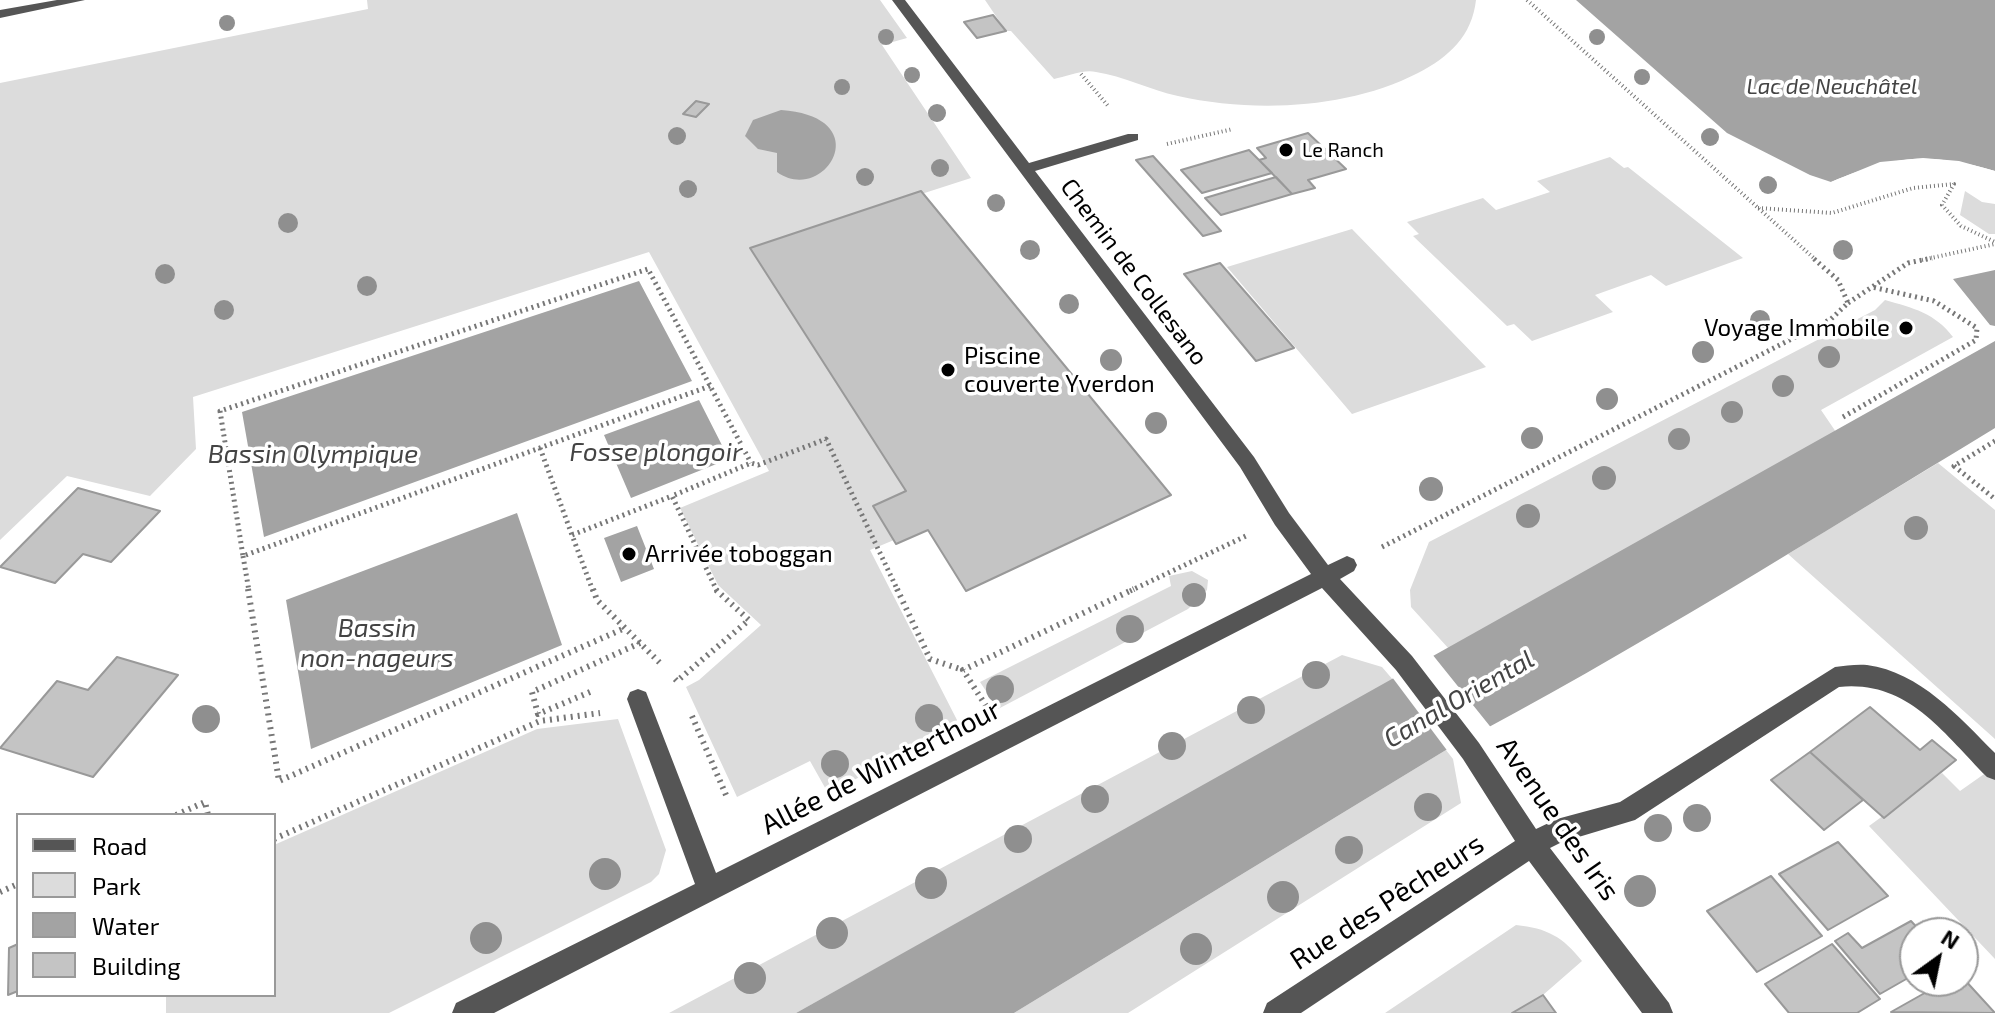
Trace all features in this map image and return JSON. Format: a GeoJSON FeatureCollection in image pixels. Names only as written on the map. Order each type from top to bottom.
{"type":"FeatureCollection","features":[{"type":"Feature","properties":{"kind":"street"},"geometry":{"type":"LineString","coordinates":[[0,14],[79,0]]}},
{"type":"Feature","properties":{"kind":"street","name":"Chemin de Collesano"},"geometry":{"type":"LineString","coordinates":[[898,0],[1247,462],[1282,519],[1325,577]]}},
{"type":"Feature","properties":{"kind":"street"},"geometry":{"type":"LineString","coordinates":[[1027,168],[1133,137]]}},
{"type":"Feature","properties":{"kind":"street","name":"Allée de Winterthour"},"geometry":{"type":"LineString","coordinates":[[466,1013],[1347,565]]}},
{"type":"Feature","properties":{"kind":"street","name":"Avenue des Iris"},"geometry":{"type":"LineString","coordinates":[[1325,577],[1404,663],[1471,751],[1532,845],[1659,1013]]}},
{"type":"Feature","properties":{"kind":"street","name":"Rue des Pêcheurs"},"geometry":{"type":"LineString","coordinates":[[1277,1013],[1532,845],[1557,831],[1626,812],[1835,677],[1868,675],[1897,685],[1938,712],[1995,769]]}},
{"type":"Feature","properties":{"kind":"street"},"geometry":{"type":"LineString","coordinates":[[638,699],[709,888]]}},
{"type":"Feature","properties":{"kind":"path"},"geometry":{"type":"LineString","coordinates":[[1527,0],[1838,280],[1848,303]]}},
{"type":"Feature","properties":{"kind":"path"},"geometry":{"type":"LineString","coordinates":[[1758,208],[1832,213],[1913,188],[1954,184],[1942,205],[1961,226],[1995,243]]}},
{"type":"Feature","properties":{"kind":"path"},"geometry":{"type":"LineString","coordinates":[[1347,565],[1831,319],[1848,303],[1908,263],[1995,243]]}},
{"type":"Feature","properties":{"kind":"path"},"geometry":{"type":"LineString","coordinates":[[625,628],[279,781],[220,411],[648,269],[751,463]]}},
{"type":"Feature","properties":{"kind":"path"},"geometry":{"type":"LineString","coordinates":[[1843,417],[1976,340],[1977,328],[1934,301],[1872,287]]}},
{"type":"Feature","properties":{"kind":"path"},"geometry":{"type":"LineString","coordinates":[[243,556],[710,386]]}},
{"type":"Feature","properties":{"kind":"path"},"geometry":{"type":"LineString","coordinates":[[572,535],[751,463],[758,465],[826,439],[930,659],[963,670],[1006,738]]}},
{"type":"Feature","properties":{"kind":"path"},"geometry":{"type":"LineString","coordinates":[[1995,441],[1954,466],[1995,499]]}},
{"type":"Feature","properties":{"kind":"path"},"geometry":{"type":"LineString","coordinates":[[540,448],[597,600],[677,681],[683,696]]}},
{"type":"Feature","properties":{"kind":"path"},"geometry":{"type":"LineString","coordinates":[[276,838],[540,721],[612,711],[677,681],[749,620],[714,588],[672,496]]}},
{"type":"Feature","properties":{"kind":"path"},"geometry":{"type":"LineString","coordinates":[[963,670],[1282,519]]}},
{"type":"Feature","properties":{"kind":"path"},"geometry":{"type":"LineString","coordinates":[[590,692],[538,714],[532,692],[640,643]]}},
{"type":"Feature","properties":{"kind":"path"},"geometry":{"type":"LineString","coordinates":[[689,710],[726,795]]}},
{"type":"Feature","properties":{"kind":"path"},"geometry":{"type":"LineString","coordinates":[[180,813],[205,802],[208,813]]}},
{"type":"Feature","properties":{"kind":"green space"},"geometry":{"type":"Polygon","coordinates":[[[367,0],[880,0],[907,38],[882,45],[971,178],[751,249],[906,491],[873,506],[894,540],[870,550],[957,720],[951,731],[828,793],[810,761],[737,797],[686,687],[699,680],[761,625],[718,585],[680,508],[769,471],[649,252],[193,397],[196,449],[150,496],[67,476],[0,540],[0,83],[368,9],[367,0]]]}},
{"type":"Feature","properties":{"kind":"green space"},"geometry":{"type":"Polygon","coordinates":[[[985,0],[1476,0],[1470,24],[1457,44],[1440,60],[1418,73],[1391,85],[1331,101],[1269,106],[1178,96],[1091,71],[1054,79],[1011,31],[1006,31],[985,0]]]}},
{"type":"Feature","properties":{"kind":"green space"},"geometry":{"type":"Polygon","coordinates":[[[1610,157],[1624,168],[1628,167],[1743,258],[1666,286],[1651,275],[1595,295],[1613,312],[1532,341],[1514,324],[1507,326],[1413,236],[1419,234],[1407,222],[1483,198],[1496,210],[1550,192],[1537,181],[1610,157]]]}},
{"type":"Feature","properties":{"kind":"green space"},"geometry":{"type":"Polygon","coordinates":[[[1965,191],[1982,202],[1995,204],[1995,234],[1989,234],[1960,215],[1965,191]]]}},
{"type":"Feature","properties":{"kind":"green space"},"geometry":{"type":"Polygon","coordinates":[[[1352,229],[1486,367],[1352,414],[1227,267],[1352,229]]]}},
{"type":"Feature","properties":{"kind":"green space"},"geometry":{"type":"Polygon","coordinates":[[[1885,300],[1931,317],[1953,337],[1821,410],[1836,432],[1449,649],[1411,607],[1410,590],[1429,542],[1875,310],[1885,300]]]}},
{"type":"Feature","properties":{"kind":"green space"},"geometry":{"type":"Polygon","coordinates":[[[1938,463],[1995,510],[1995,739],[1788,554],[1938,463]]]}},
{"type":"Feature","properties":{"kind":"green space"},"geometry":{"type":"Polygon","coordinates":[[[1192,571],[1208,580],[1207,590],[1188,609],[998,709],[980,682],[1171,586],[1169,576],[1192,571]]]}},
{"type":"Feature","properties":{"kind":"green space"},"geometry":{"type":"Polygon","coordinates":[[[1342,655],[1382,667],[1394,681],[796,1013],[669,1013],[1342,655]]]}},
{"type":"Feature","properties":{"kind":"green space"},"geometry":{"type":"Polygon","coordinates":[[[618,719],[666,850],[659,874],[651,882],[389,1013],[166,1013],[166,997],[276,997],[276,844],[537,729],[618,719]]]}},
{"type":"Feature","properties":{"kind":"green space"},"geometry":{"type":"Polygon","coordinates":[[[1446,750],[1453,759],[1461,803],[1128,1013],[1014,1013],[1446,750]]]}},
{"type":"Feature","properties":{"kind":"green space"},"geometry":{"type":"Polygon","coordinates":[[[1987,772],[1995,780],[1995,959],[1979,942],[1979,917],[1955,917],[1869,826],[1942,773],[1960,791],[1987,772]]]}},
{"type":"Feature","properties":{"kind":"green space"},"geometry":{"type":"Polygon","coordinates":[[[1516,925],[1554,935],[1582,961],[1543,995],[1512,1013],[1385,1013],[1516,925]]]}},
{"type":"Feature","properties":{"kind":"water","name":"Lac de Neuchâtel"},"geometry":{"type":"Polygon","coordinates":[[[1576,0],[1995,0],[1995,171],[1950,161],[1912,159],[1874,166],[1831,182],[1810,175],[1727,133],[1576,0]]]}},
{"type":"Feature","properties":{"kind":"water"},"geometry":{"type":"Polygon","coordinates":[[[781,110],[811,116],[829,127],[836,142],[834,156],[825,169],[811,178],[795,179],[777,172],[777,153],[758,149],[745,136],[753,120],[781,110]]]}},
{"type":"Feature","properties":{"kind":"water"},"geometry":{"type":"Polygon","coordinates":[[[1995,270],[1995,326],[1990,325],[1953,279],[1995,270]]]}},
{"type":"Feature","properties":{"kind":"water","name":"Bassin Olympique"},"geometry":{"type":"Polygon","coordinates":[[[639,281],[692,381],[264,537],[242,412],[639,281]]]}},
{"type":"Feature","properties":{"kind":"water","name":"Canal Oriental"},"geometry":{"type":"Polygon","coordinates":[[[1995,341],[1995,428],[1655,634],[1446,750],[1014,1013],[796,1013],[1995,341]]]}},
{"type":"Feature","properties":{"kind":"water","name":"Fosse plongoir"},"geometry":{"type":"Polygon","coordinates":[[[699,400],[729,459],[631,498],[604,435],[699,400]]]}},
{"type":"Feature","properties":{"kind":"water","name":"Bassin non-nageurs"},"geometry":{"type":"Polygon","coordinates":[[[517,513],[562,645],[311,749],[286,600],[517,513]]]}},
{"type":"Feature","properties":{"kind":"water","name":"Arrivée toboggan"},"geometry":{"type":"Polygon","coordinates":[[[637,526],[654,569],[621,582],[604,538],[637,526]]]}},
{"type":"Feature","properties":{"kind":"pier"},"geometry":{"type":"Polygon","coordinates":[[[1923,158],[1959,161],[1995,171],[1995,175],[1958,165],[1924,162],[1881,166],[1834,185],[1831,182],[1880,162],[1923,158]]]}},
{"type":"Feature","properties":{"kind":"pier"},"geometry":{"type":"Polygon","coordinates":[[[1432,654],[1493,730],[1449,753],[1392,677],[1432,654]]]}},
{"type":"Feature","properties":{"kind":"building"},"geometry":{"type":"Polygon","coordinates":[[[993,15],[1006,31],[977,38],[964,22],[993,15]]]}},
{"type":"Feature","properties":{"kind":"building"},"geometry":{"type":"Polygon","coordinates":[[[696,101],[709,104],[696,117],[683,114],[696,101]]]}},
{"type":"Feature","properties":{"kind":"building"},"geometry":{"type":"Polygon","coordinates":[[[1308,133],[1346,169],[1308,180],[1315,188],[1292,194],[1259,160],[1266,158],[1257,148],[1308,133]]]}},
{"type":"Feature","properties":{"kind":"building"},"geometry":{"type":"Polygon","coordinates":[[[1249,150],[1272,173],[1202,193],[1181,170],[1249,150]]]}},
{"type":"Feature","properties":{"kind":"building"},"geometry":{"type":"Polygon","coordinates":[[[1153,156],[1221,231],[1203,236],[1136,160],[1153,156]]]}},
{"type":"Feature","properties":{"kind":"building"},"geometry":{"type":"Polygon","coordinates":[[[1276,177],[1292,194],[1221,215],[1205,198],[1276,177]]]}},
{"type":"Feature","properties":{"kind":"building","name":"Piscine couverte Yverdon"},"geometry":{"type":"Polygon","coordinates":[[[921,191],[1171,495],[966,591],[928,530],[896,544],[873,506],[906,491],[750,248],[921,191]]]}},
{"type":"Feature","properties":{"kind":"building"},"geometry":{"type":"Polygon","coordinates":[[[1220,263],[1294,348],[1256,361],[1184,274],[1220,263]]]}},
{"type":"Feature","properties":{"kind":"building"},"geometry":{"type":"Polygon","coordinates":[[[78,488],[160,511],[111,562],[83,554],[55,583],[0,567],[78,488]]]}},
{"type":"Feature","properties":{"kind":"building"},"geometry":{"type":"Polygon","coordinates":[[[117,657],[178,675],[93,777],[0,748],[57,681],[88,690],[117,657]]]}},
{"type":"Feature","properties":{"kind":"building"},"geometry":{"type":"Polygon","coordinates":[[[1870,707],[1920,750],[1932,740],[1956,760],[1884,818],[1810,752],[1870,707]]]}},
{"type":"Feature","properties":{"kind":"building"},"geometry":{"type":"Polygon","coordinates":[[[1810,752],[1863,800],[1824,830],[1771,780],[1810,752]]]}},
{"type":"Feature","properties":{"kind":"building"},"geometry":{"type":"Polygon","coordinates":[[[1838,842],[1888,896],[1828,930],[1779,874],[1838,842]]]}},
{"type":"Feature","properties":{"kind":"building"},"geometry":{"type":"Polygon","coordinates":[[[1771,876],[1822,936],[1757,972],[1707,911],[1771,876]]]}},
{"type":"Feature","properties":{"kind":"building"},"geometry":{"type":"Polygon","coordinates":[[[1899,928],[1899,983],[1880,994],[1835,941],[1848,933],[1862,948],[1899,928]]]}},
{"type":"Feature","properties":{"kind":"building"},"geometry":{"type":"Polygon","coordinates":[[[1832,944],[1880,999],[1857,1013],[1789,1013],[1765,984],[1832,944]]]}},
{"type":"Feature","properties":{"kind":"building"},"geometry":{"type":"Polygon","coordinates":[[[16,945],[16,992],[8,995],[9,948],[16,945]]]}},
{"type":"Feature","properties":{"kind":"building"},"geometry":{"type":"Polygon","coordinates":[[[1543,995],[1556,1013],[1512,1013],[1543,995]]]}},
{"type":"Feature","properties":{"kind":"building"},"geometry":{"type":"Polygon","coordinates":[[[1979,996],[1995,1013],[1891,1012],[1918,997],[1979,996]]]}},
{"type":"Feature","properties":{"kind":"place","name":"Le Ranch"},"geometry":{"type":"Point","coordinates":[1286,150]}},
{"type":"Feature","properties":{"kind":"place","name":"Voyage Immobile"},"geometry":{"type":"Point","coordinates":[1906,328]}},
{"type":"Feature","properties":{"kind":"place","name":"Piscine couverte Yverdon"},"geometry":{"type":"Point","coordinates":[948,370]}},
{"type":"Feature","properties":{"kind":"place","name":"Arrivée toboggan"},"geometry":{"type":"Point","coordinates":[629,554]}}]}
